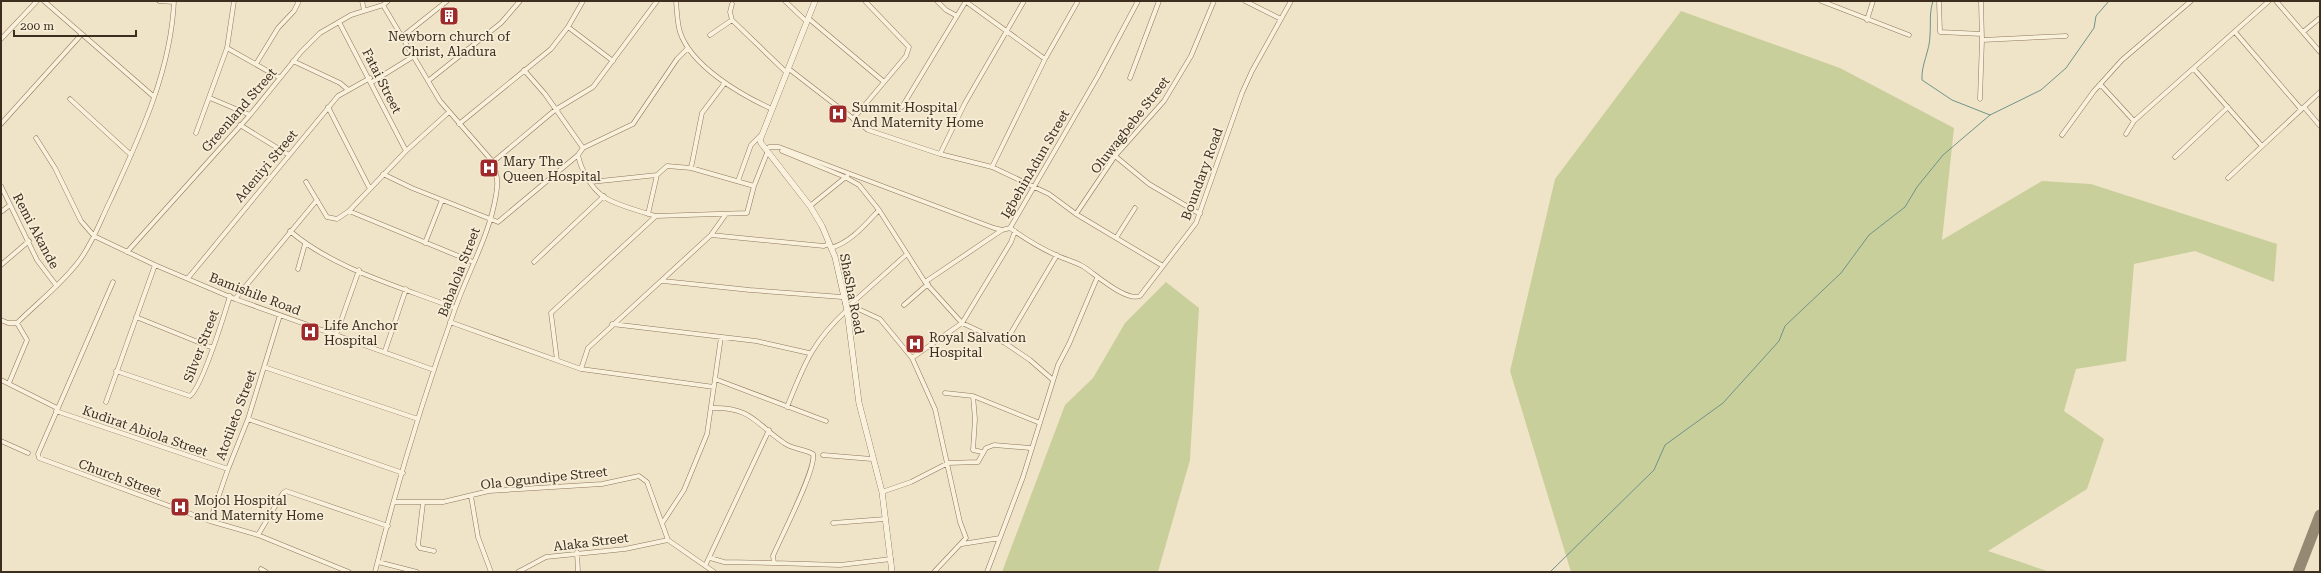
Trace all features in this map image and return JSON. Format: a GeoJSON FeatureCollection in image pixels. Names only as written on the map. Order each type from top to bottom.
{"type":"FeatureCollection","features":[{"type":"Feature","properties":{"kind":"street"},"geometry":{"type":"LineString","coordinates":[[2,37],[37,1]]}},
{"type":"Feature","properties":{"kind":"street"},"geometry":{"type":"LineString","coordinates":[[44,1],[81,35],[153,96]]}},
{"type":"Feature","properties":{"kind":"street"},"geometry":{"type":"LineString","coordinates":[[1,320],[8,323],[17,323],[80,260],[94,236],[131,155],[171,43],[174,1],[159,1]]}},
{"type":"Feature","properties":{"kind":"street"},"geometry":{"type":"LineString","coordinates":[[196,133],[227,48],[234,1]]}},
{"type":"Feature","properties":{"kind":"street"},"geometry":{"type":"LineString","coordinates":[[256,64],[278,28],[294,11],[299,1]]}},
{"type":"Feature","properties":{"kind":"street"},"geometry":{"type":"LineString","coordinates":[[362,1],[364,10]]}},
{"type":"Feature","properties":{"kind":"street"},"geometry":{"type":"LineString","coordinates":[[388,1],[383,5],[403,36],[428,81],[449,112],[493,162],[555,110],[593,87],[657,1]]}},
{"type":"Feature","properties":{"kind":"street"},"geometry":{"type":"LineString","coordinates":[[403,36],[447,1]]}},
{"type":"Feature","properties":{"kind":"street"},"geometry":{"type":"LineString","coordinates":[[428,81],[501,23],[520,1]]}},
{"type":"Feature","properties":{"kind":"street"},"geometry":{"type":"LineString","coordinates":[[459,124],[551,49],[568,27],[583,1]]}},
{"type":"Feature","properties":{"kind":"street"},"geometry":{"type":"LineString","coordinates":[[676,1],[680,32],[688,48],[724,84],[772,109]]}},
{"type":"Feature","properties":{"kind":"street"},"geometry":{"type":"LineString","coordinates":[[785,1],[883,81]]}},
{"type":"Feature","properties":{"kind":"street"},"geometry":{"type":"LineString","coordinates":[[815,1],[772,109],[761,143],[802,158],[845,177],[859,185],[879,210],[927,283],[962,323],[1005,344],[1030,360],[1053,380]]}},
{"type":"Feature","properties":{"kind":"street"},"geometry":{"type":"LineString","coordinates":[[853,120],[883,81],[906,56],[909,48],[865,1]]}},
{"type":"Feature","properties":{"kind":"street"},"geometry":{"type":"LineString","coordinates":[[937,1],[946,10],[957,16]]}},
{"type":"Feature","properties":{"kind":"street"},"geometry":{"type":"LineString","coordinates":[[902,107],[966,1],[1006,32],[1045,59]]}},
{"type":"Feature","properties":{"kind":"street"},"geometry":{"type":"LineString","coordinates":[[940,154],[966,104],[1024,1]]}},
{"type":"Feature","properties":{"kind":"street"},"geometry":{"type":"LineString","coordinates":[[992,167],[1045,59],[1078,1]]}},
{"type":"Feature","properties":{"kind":"street","name":"IgbehinAdun Street"},"geometry":{"type":"LineString","coordinates":[[769,147],[779,147],[802,158],[1002,230],[1010,228],[1098,76],[1138,1]]}},
{"type":"Feature","properties":{"kind":"street"},"geometry":{"type":"LineString","coordinates":[[1130,78],[1159,1]]}},
{"type":"Feature","properties":{"kind":"street","name":"Oluwagbebe Street"},"geometry":{"type":"LineString","coordinates":[[1076,214],[1114,156],[1164,101],[1191,56],[1214,1]]}},
{"type":"Feature","properties":{"kind":"street"},"geometry":{"type":"LineString","coordinates":[[1245,1],[1281,19]]}},
{"type":"Feature","properties":{"kind":"street","name":"Boundary Road"},"geometry":{"type":"LineString","coordinates":[[1010,228],[1057,256],[1084,267],[1096,278],[1136,298],[1190,232],[1200,214],[1242,93],[1252,71],[1291,1]]}},
{"type":"Feature","properties":{"kind":"street"},"geometry":{"type":"LineString","coordinates":[[1820,1],[1909,35]]}},
{"type":"Feature","properties":{"kind":"street"},"geometry":{"type":"LineString","coordinates":[[1867,20],[1873,1]]}},
{"type":"Feature","properties":{"kind":"street"},"geometry":{"type":"LineString","coordinates":[[1939,1],[1940,32],[1982,34]]}},
{"type":"Feature","properties":{"kind":"street"},"geometry":{"type":"LineString","coordinates":[[1980,99],[1982,40],[1981,1]]}},
{"type":"Feature","properties":{"kind":"street"},"geometry":{"type":"LineString","coordinates":[[2062,135],[2100,84],[2122,60],[2191,1]]}},
{"type":"Feature","properties":{"kind":"street"},"geometry":{"type":"LineString","coordinates":[[2126,134],[2134,121],[2269,1]]}},
{"type":"Feature","properties":{"kind":"street"},"geometry":{"type":"LineString","coordinates":[[2276,1],[2320,52]]}},
{"type":"Feature","properties":{"kind":"street"},"geometry":{"type":"LineString","coordinates":[[732,4],[730,12],[732,20],[788,71],[868,130],[940,154],[992,167],[1032,188],[1049,194],[1076,214],[1163,266]]}},
{"type":"Feature","properties":{"kind":"street","name":"Greenland Street"},"geometry":{"type":"LineString","coordinates":[[127,252],[250,115],[293,61],[320,33],[364,10],[383,5]]}},
{"type":"Feature","properties":{"kind":"street"},"geometry":{"type":"LineString","coordinates":[[2303,32],[2320,18]]}},
{"type":"Feature","properties":{"kind":"street"},"geometry":{"type":"LineString","coordinates":[[710,35],[732,20]]}},
{"type":"Feature","properties":{"kind":"street","name":"Fatai Street"},"geometry":{"type":"LineString","coordinates":[[339,22],[370,78],[406,151]]}},
{"type":"Feature","properties":{"kind":"street"},"geometry":{"type":"LineString","coordinates":[[568,27],[613,61]]}},
{"type":"Feature","properties":{"kind":"street"},"geometry":{"type":"LineString","coordinates":[[2235,32],[2320,126]]}},
{"type":"Feature","properties":{"kind":"street"},"geometry":{"type":"LineString","coordinates":[[1,123],[81,35]]}},
{"type":"Feature","properties":{"kind":"street"},"geometry":{"type":"LineString","coordinates":[[1982,40],[2066,36]]}},
{"type":"Feature","properties":{"kind":"street"},"geometry":{"type":"LineString","coordinates":[[227,48],[280,78]]}},
{"type":"Feature","properties":{"kind":"street"},"geometry":{"type":"LineString","coordinates":[[383,174],[442,200],[490,219],[501,221],[578,155],[583,148],[633,124],[677,59],[688,48]]}},
{"type":"Feature","properties":{"kind":"street"},"geometry":{"type":"LineString","coordinates":[[372,82],[414,56]]}},
{"type":"Feature","properties":{"kind":"street"},"geometry":{"type":"LineString","coordinates":[[293,61],[340,83],[347,89]]}},
{"type":"Feature","properties":{"kind":"street"},"geometry":{"type":"LineString","coordinates":[[2194,69],[2261,145]]}},
{"type":"Feature","properties":{"kind":"street"},"geometry":{"type":"LineString","coordinates":[[524,70],[545,94],[555,110],[572,130],[583,148]]}},
{"type":"Feature","properties":{"kind":"street","name":"Adeniyi Street"},"geometry":{"type":"LineString","coordinates":[[188,278],[328,107],[347,89],[370,78]]}},
{"type":"Feature","properties":{"kind":"street"},"geometry":{"type":"LineString","coordinates":[[691,168],[702,113],[724,84]]}},
{"type":"Feature","properties":{"kind":"street"},"geometry":{"type":"LineString","coordinates":[[2100,84],[2134,121]]}},
{"type":"Feature","properties":{"kind":"street"},"geometry":{"type":"LineString","coordinates":[[2228,178],[2261,145],[2320,92]]}},
{"type":"Feature","properties":{"kind":"street"},"geometry":{"type":"LineString","coordinates":[[210,98],[250,115]]}},
{"type":"Feature","properties":{"kind":"street"},"geometry":{"type":"LineString","coordinates":[[70,99],[131,155]]}},
{"type":"Feature","properties":{"kind":"street"},"geometry":{"type":"LineString","coordinates":[[328,107],[370,189]]}},
{"type":"Feature","properties":{"kind":"street"},"geometry":{"type":"LineString","coordinates":[[2175,157],[2228,107]]}},
{"type":"Feature","properties":{"kind":"street"},"geometry":{"type":"LineString","coordinates":[[306,182],[327,217],[331,220],[337,219],[349,211],[406,151],[449,112]]}},
{"type":"Feature","properties":{"kind":"street"},"geometry":{"type":"LineString","coordinates":[[240,125],[289,155]]}},
{"type":"Feature","properties":{"kind":"street"},"geometry":{"type":"LineString","coordinates":[[738,181],[751,146],[763,133]]}},
{"type":"Feature","properties":{"kind":"street"},"geometry":{"type":"LineString","coordinates":[[36,138],[55,168],[81,221],[94,236]]}},
{"type":"Feature","properties":{"kind":"street","name":"ShaSha Road"},"geometry":{"type":"LineString","coordinates":[[761,143],[767,153],[788,176],[810,206],[830,246],[842,297],[848,304],[847,310],[859,403],[872,459],[882,492],[892,572]]}},
{"type":"Feature","properties":{"kind":"street"},"geometry":{"type":"LineString","coordinates":[[578,155],[581,169],[604,196],[656,216],[747,213],[754,186],[767,153]]}},
{"type":"Feature","properties":{"kind":"street"},"geometry":{"type":"LineString","coordinates":[[1114,156],[1149,184],[1200,214]]}},
{"type":"Feature","properties":{"kind":"street","name":"Babalola Street"},"geometry":{"type":"LineString","coordinates":[[376,572],[418,420],[434,370],[455,308],[490,219],[496,194],[496,170],[493,162]]}},
{"type":"Feature","properties":{"kind":"street"},"geometry":{"type":"LineString","coordinates":[[648,214],[657,175],[667,166],[691,168],[754,186]]}},
{"type":"Feature","properties":{"kind":"street"},"geometry":{"type":"LineString","coordinates":[[592,182],[657,175]]}},
{"type":"Feature","properties":{"kind":"street"},"geometry":{"type":"LineString","coordinates":[[810,206],[845,177],[851,176]]}},
{"type":"Feature","properties":{"kind":"street","name":"Remi Akande"},"geometry":{"type":"LineString","coordinates":[[1,186],[37,260],[56,285]]}},
{"type":"Feature","properties":{"kind":"street"},"geometry":{"type":"LineString","coordinates":[[534,262],[604,196]]}},
{"type":"Feature","properties":{"kind":"street"},"geometry":{"type":"LineString","coordinates":[[235,299],[317,200]]}},
{"type":"Feature","properties":{"kind":"street"},"geometry":{"type":"LineString","coordinates":[[425,243],[442,200]]}},
{"type":"Feature","properties":{"kind":"street"},"geometry":{"type":"LineString","coordinates":[[1,212],[10,204]]}},
{"type":"Feature","properties":{"kind":"street"},"geometry":{"type":"LineString","coordinates":[[1116,238],[1134,208]]}},
{"type":"Feature","properties":{"kind":"street"},"geometry":{"type":"LineString","coordinates":[[711,235],[830,246],[843,243],[856,234],[879,210]]}},
{"type":"Feature","properties":{"kind":"street"},"geometry":{"type":"LineString","coordinates":[[349,211],[473,262]]}},
{"type":"Feature","properties":{"kind":"street"},"geometry":{"type":"LineString","coordinates":[[581,369],[588,348],[612,324],[662,281],[711,235],[726,214]]}},
{"type":"Feature","properties":{"kind":"street"},"geometry":{"type":"LineString","coordinates":[[557,360],[550,314],[656,216]]}},
{"type":"Feature","properties":{"kind":"street"},"geometry":{"type":"LineString","coordinates":[[904,305],[927,283],[1002,230]]}},
{"type":"Feature","properties":{"kind":"street"},"geometry":{"type":"LineString","coordinates":[[290,231],[306,244],[359,270],[455,308]]}},
{"type":"Feature","properties":{"kind":"street"},"geometry":{"type":"LineString","coordinates":[[912,358],[962,323],[1011,242],[1015,231]]}},
{"type":"Feature","properties":{"kind":"street","name":"Bamishile Road"},"geometry":{"type":"LineString","coordinates":[[94,236],[155,265],[235,299],[385,351],[434,370]]}},
{"type":"Feature","properties":{"kind":"street"},"geometry":{"type":"LineString","coordinates":[[1,264],[29,241]]}},
{"type":"Feature","properties":{"kind":"street"},"geometry":{"type":"LineString","coordinates":[[298,269],[306,244]]}},
{"type":"Feature","properties":{"kind":"street"},"geometry":{"type":"LineString","coordinates":[[907,254],[848,304],[880,319],[912,358],[935,409],[948,462],[960,522],[966,538],[934,572]]}},
{"type":"Feature","properties":{"kind":"street"},"geometry":{"type":"LineString","coordinates":[[1005,344],[1057,256]]}},
{"type":"Feature","properties":{"kind":"street"},"geometry":{"type":"LineString","coordinates":[[106,402],[155,265]]}},
{"type":"Feature","properties":{"kind":"street"},"geometry":{"type":"LineString","coordinates":[[336,335],[359,270]]}},
{"type":"Feature","properties":{"kind":"street"},"geometry":{"type":"LineString","coordinates":[[987,572],[1023,477],[1030,448],[1040,423],[1053,380],[1096,278]]}},
{"type":"Feature","properties":{"kind":"street"},"geometry":{"type":"LineString","coordinates":[[662,281],[842,297]]}},
{"type":"Feature","properties":{"kind":"street"},"geometry":{"type":"LineString","coordinates":[[56,410],[113,282]]}},
{"type":"Feature","properties":{"kind":"street"},"geometry":{"type":"LineString","coordinates":[[385,351],[406,289]]}},
{"type":"Feature","properties":{"kind":"street","name":"Silver Street"},"geometry":{"type":"LineString","coordinates":[[116,371],[186,397],[190,396],[197,387],[230,296]]}},
{"type":"Feature","properties":{"kind":"street"},"geometry":{"type":"LineString","coordinates":[[787,407],[809,354],[829,326],[847,310]]}},
{"type":"Feature","properties":{"kind":"street","name":"Atotileto Street"},"geometry":{"type":"LineString","coordinates":[[210,521],[228,469],[248,419],[280,315]]}},
{"type":"Feature","properties":{"kind":"street"},"geometry":{"type":"LineString","coordinates":[[136,318],[212,348]]}},
{"type":"Feature","properties":{"kind":"street"},"geometry":{"type":"LineString","coordinates":[[450,322],[581,369],[714,387]]}},
{"type":"Feature","properties":{"kind":"street"},"geometry":{"type":"LineString","coordinates":[[8,383],[27,340],[17,323]]}},
{"type":"Feature","properties":{"kind":"street"},"geometry":{"type":"LineString","coordinates":[[612,324],[756,341],[809,354]]}},
{"type":"Feature","properties":{"kind":"street"},"geometry":{"type":"LineString","coordinates":[[663,522],[684,490],[707,434],[712,408],[721,337]]}},
{"type":"Feature","properties":{"kind":"street"},"geometry":{"type":"LineString","coordinates":[[264,367],[418,420]]}},
{"type":"Feature","properties":{"kind":"street"},"geometry":{"type":"LineString","coordinates":[[716,379],[826,421]]}},
{"type":"Feature","properties":{"kind":"street","name":"Kudirat Abiola Street"},"geometry":{"type":"LineString","coordinates":[[1,380],[56,410],[228,469]]}},
{"type":"Feature","properties":{"kind":"street"},"geometry":{"type":"LineString","coordinates":[[946,393],[973,396],[1040,423]]}},
{"type":"Feature","properties":{"kind":"street"},"geometry":{"type":"LineString","coordinates":[[973,396],[975,420],[973,450],[982,452]]}},
{"type":"Feature","properties":{"kind":"street"},"geometry":{"type":"LineString","coordinates":[[712,408],[731,408],[748,414],[784,444],[811,453],[814,458],[803,489],[773,556],[774,563]]}},
{"type":"Feature","properties":{"kind":"street","name":"Church Street"},"geometry":{"type":"LineString","coordinates":[[56,410],[38,454],[42,460],[210,521],[258,535],[349,572]]}},
{"type":"Feature","properties":{"kind":"street"},"geometry":{"type":"LineString","coordinates":[[248,419],[403,473]]}},
{"type":"Feature","properties":{"kind":"street"},"geometry":{"type":"LineString","coordinates":[[706,564],[769,430]]}},
{"type":"Feature","properties":{"kind":"street"},"geometry":{"type":"LineString","coordinates":[[1,441],[28,453]]}},
{"type":"Feature","properties":{"kind":"street"},"geometry":{"type":"LineString","coordinates":[[882,492],[911,482],[948,462],[978,462],[982,452],[986,448],[994,445],[1030,448]]}},
{"type":"Feature","properties":{"kind":"street"},"geometry":{"type":"LineString","coordinates":[[823,454],[872,459]]}},
{"type":"Feature","properties":{"kind":"street","name":"Ola Ogundipe Street"},"geometry":{"type":"LineString","coordinates":[[395,502],[443,502],[490,491],[514,488],[602,484],[639,476],[647,482],[663,522],[668,540]]}},
{"type":"Feature","properties":{"kind":"street"},"geometry":{"type":"LineString","coordinates":[[258,535],[283,493],[286,491],[388,526]]}},
{"type":"Feature","properties":{"kind":"street"},"geometry":{"type":"LineString","coordinates":[[471,496],[478,538],[491,572]]}},
{"type":"Feature","properties":{"kind":"street"},"geometry":{"type":"LineString","coordinates":[[423,503],[418,545],[420,548],[434,550]]}},
{"type":"Feature","properties":{"kind":"street"},"geometry":{"type":"LineString","coordinates":[[833,523],[885,519]]}},
{"type":"Feature","properties":{"kind":"street"},"geometry":{"type":"LineString","coordinates":[[962,544],[1000,538]]}},
{"type":"Feature","properties":{"kind":"street"},"geometry":{"type":"LineString","coordinates":[[668,540],[706,564],[714,572]]}},
{"type":"Feature","properties":{"kind":"street","name":"Alaka Street"},"geometry":{"type":"LineString","coordinates":[[518,572],[546,557],[577,552],[626,549],[668,540]]}},
{"type":"Feature","properties":{"kind":"street"},"geometry":{"type":"LineString","coordinates":[[577,552],[578,572]]}},
{"type":"Feature","properties":{"kind":"street"},"geometry":{"type":"LineString","coordinates":[[710,558],[724,562],[840,565],[891,558]]}},
{"type":"Feature","properties":{"kind":"street"},"geometry":{"type":"LineString","coordinates":[[378,562],[417,572]]}},
{"type":"Feature","properties":{"kind":"street"},"geometry":{"type":"LineString","coordinates":[[261,569],[266,572]]}},
{"type":"Feature","properties":{"kind":"green space"},"geometry":{"type":"Polygon","coordinates":[[[1681,11],[1840,68],[1954,128],[1942,240],[2042,181],[2091,184],[2277,244],[2274,282],[2195,251],[2134,264],[2126,361],[2076,369],[2064,411],[2104,439],[2087,489],[1988,551],[2050,572],[1571,572],[1510,371],[1555,179],[1681,11]]]}},
{"type":"Feature","properties":{"kind":"green space"},"geometry":{"type":"Polygon","coordinates":[[[1166,282],[1199,308],[1190,460],[1158,572],[1002,572],[1065,405],[1093,378],[1125,323],[1166,282]]]}},
{"type":"Feature","properties":{"kind":"waterway"},"geometry":{"type":"LineString","coordinates":[[1933,1],[1930,41],[1923,68],[1922,80],[1952,100],[1990,115]]}},
{"type":"Feature","properties":{"kind":"waterway"},"geometry":{"type":"LineString","coordinates":[[1550,572],[1654,470],[1665,445],[1723,403],[1779,341],[1785,326],[1841,273],[1869,235],[1905,207],[1917,187],[1943,155],[1990,115],[2041,90],[2066,68],[2094,28],[2096,16],[2109,1]]}},
{"type":"Feature","properties":{"kind":"taxiway"},"geometry":{"type":"LineString","coordinates":[[2298,572],[2320,515]]}},
{"type":"Feature","properties":{"kind":"place","name":"Newborn church of Christ, Aladura"},"geometry":{"type":"Point","coordinates":[449,16]}},
{"type":"Feature","properties":{"kind":"place","name":"Summit Hospital And Maternity Home"},"geometry":{"type":"Point","coordinates":[838,114]}},
{"type":"Feature","properties":{"kind":"place","name":"Mary The Queen Hospital"},"geometry":{"type":"Point","coordinates":[489,168]}},
{"type":"Feature","properties":{"kind":"place","name":"Life Anchor Hospital"},"geometry":{"type":"Point","coordinates":[310,332]}},
{"type":"Feature","properties":{"kind":"place","name":"Royal Salvation Hospital"},"geometry":{"type":"Point","coordinates":[915,344]}},
{"type":"Feature","properties":{"kind":"place","name":"Mojol Hospital and Maternity Home"},"geometry":{"type":"Point","coordinates":[180,507]}}]}
